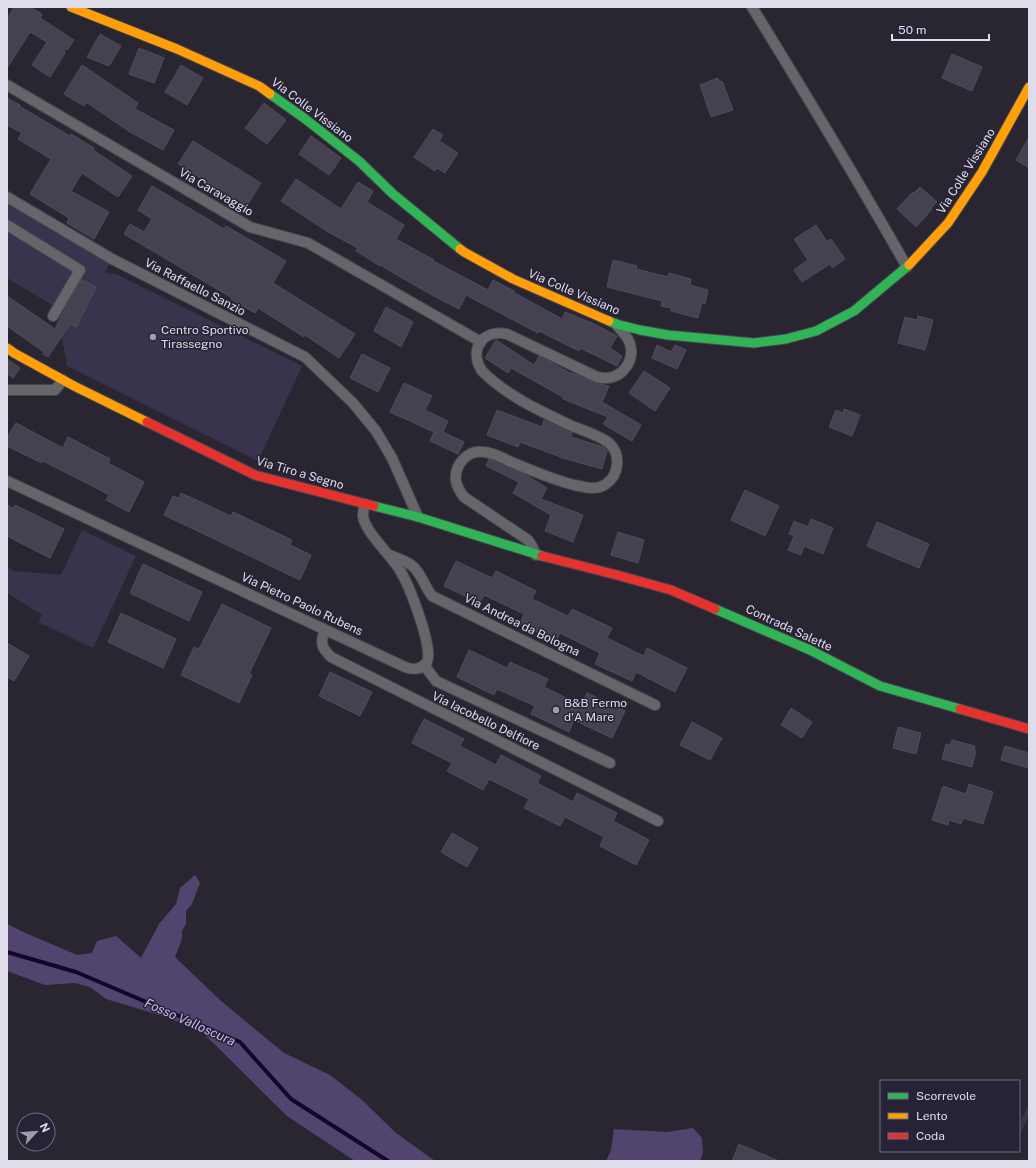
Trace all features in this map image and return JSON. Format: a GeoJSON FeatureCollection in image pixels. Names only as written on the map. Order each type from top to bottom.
{"type":"FeatureCollection","features":[{"type":"Feature","properties":{"kind":"street","name":"Via Colle Vissiano"},"geometry":{"type":"LineString","coordinates":[[72,7],[177,49],[259,86],[304,118],[358,161],[393,194],[464,252],[513,279],[616,324],[668,335],[754,343],[786,339],[816,331],[854,311],[907,267],[948,223],[982,172],[1029,87]]}},
{"type":"Feature","properties":{"kind":"street"},"geometry":{"type":"LineString","coordinates":[[752,7],[870,201],[907,267]]}},
{"type":"Feature","properties":{"kind":"street","name":"Via Caravaggio"},"geometry":{"type":"LineString","coordinates":[[7,85],[250,227],[308,243],[481,342]]}},
{"type":"Feature","properties":{"kind":"street","name":"Via Raffaello Sanzio"},"geometry":{"type":"LineString","coordinates":[[7,198],[112,259],[305,357],[353,403],[376,431],[392,458],[418,517]]}},
{"type":"Feature","properties":{"kind":"street"},"geometry":{"type":"LineString","coordinates":[[7,226],[80,270],[53,316]]}},
{"type":"Feature","properties":{"kind":"street"},"geometry":{"type":"LineString","coordinates":[[536,555],[528,540],[464,497],[459,490],[456,481],[456,474],[463,459],[478,452],[491,453],[556,480],[593,488],[609,482],[613,477],[616,472],[617,457],[615,451],[607,442],[557,419],[511,395],[485,374],[479,366],[476,353],[481,342],[487,336],[500,332],[597,377],[614,377],[627,367],[632,351],[628,338],[616,324]]}},
{"type":"Feature","properties":{"kind":"street","name":"Via Tiro a Segno"},"geometry":{"type":"LineString","coordinates":[[7,348],[63,380],[255,475],[418,517],[536,555]]}},
{"type":"Feature","properties":{"kind":"street"},"geometry":{"type":"LineString","coordinates":[[7,390],[55,390],[63,380]]}},
{"type":"Feature","properties":{"kind":"street","name":"Via Pietro Paolo Rubens"},"geometry":{"type":"LineString","coordinates":[[7,481],[408,668],[416,669],[424,666]]}},
{"type":"Feature","properties":{"kind":"street"},"geometry":{"type":"LineString","coordinates":[[365,504],[363,515],[365,524],[399,568],[408,586],[418,612],[428,653],[427,662],[424,666],[436,681],[610,762]]}},
{"type":"Feature","properties":{"kind":"street","name":"Via Andrea da Bologna"},"geometry":{"type":"LineString","coordinates":[[389,555],[409,564],[416,569],[432,596],[655,706]]}},
{"type":"Feature","properties":{"kind":"street","name":"Contrada Salette"},"geometry":{"type":"LineString","coordinates":[[536,555],[671,590],[810,650],[880,686],[1029,729]]}},
{"type":"Feature","properties":{"kind":"street","name":"Via Iacobello Delfiore"},"geometry":{"type":"LineString","coordinates":[[325,630],[322,637],[322,643],[324,650],[331,657],[658,821]]}},
{"type":"Feature","properties":{"kind":"shaded area","name":"Centro Sportivo Tirassegno"},"geometry":{"type":"Polygon","coordinates":[[[7,198],[112,259],[105,273],[116,274],[302,366],[258,461],[67,366],[57,308],[7,278],[7,198]]]}},
{"type":"Feature","properties":{"kind":"shaded area"},"geometry":{"type":"Polygon","coordinates":[[[82,530],[136,556],[93,648],[38,622],[42,615],[7,593],[7,567],[14,571],[61,575],[82,530]]]}},
{"type":"Feature","properties":{"kind":"shaded area"},"geometry":{"type":"Polygon","coordinates":[[[195,875],[200,883],[192,904],[186,911],[186,924],[182,931],[182,939],[175,957],[221,1001],[284,1053],[330,1075],[361,1099],[396,1133],[435,1161],[355,1161],[287,1116],[200,1030],[163,1016],[106,999],[90,987],[75,983],[45,985],[7,971],[7,924],[77,955],[92,953],[97,941],[116,936],[141,958],[159,924],[176,904],[180,888],[195,875]]]}},
{"type":"Feature","properties":{"kind":"shaded area"},"geometry":{"type":"Polygon","coordinates":[[[1029,1104],[1029,1116],[1020,1134],[1020,1122],[1029,1104]]]}},
{"type":"Feature","properties":{"kind":"shaded area"},"geometry":{"type":"Polygon","coordinates":[[[693,1128],[702,1138],[703,1152],[700,1161],[606,1161],[611,1150],[614,1129],[667,1132],[693,1128]]]}},
{"type":"Feature","properties":{"kind":"building"},"geometry":{"type":"Polygon","coordinates":[[[14,7],[30,7],[42,14],[40,18],[74,40],[64,52],[65,53],[50,77],[32,65],[47,42],[30,32],[7,68],[7,19],[14,7]]]}},
{"type":"Feature","properties":{"kind":"building"},"geometry":{"type":"Polygon","coordinates":[[[100,34],[121,46],[109,66],[87,57],[100,34]]]}},
{"type":"Feature","properties":{"kind":"building"},"geometry":{"type":"Polygon","coordinates":[[[139,48],[164,58],[154,83],[129,74],[139,48]]]}},
{"type":"Feature","properties":{"kind":"building"},"geometry":{"type":"Polygon","coordinates":[[[952,54],[982,67],[972,91],[942,78],[952,54]]]}},
{"type":"Feature","properties":{"kind":"building"},"geometry":{"type":"Polygon","coordinates":[[[82,65],[138,103],[135,109],[174,130],[163,150],[130,132],[86,102],[84,106],[64,94],[82,65]]]}},
{"type":"Feature","properties":{"kind":"building"},"geometry":{"type":"Polygon","coordinates":[[[181,65],[203,78],[187,105],[165,92],[181,65]]]}},
{"type":"Feature","properties":{"kind":"building"},"geometry":{"type":"Polygon","coordinates":[[[718,78],[719,82],[722,81],[733,110],[711,117],[700,85],[718,78]]]}},
{"type":"Feature","properties":{"kind":"building"},"geometry":{"type":"Polygon","coordinates":[[[7,98],[70,136],[71,134],[94,148],[93,150],[132,176],[118,197],[82,173],[71,191],[109,212],[94,239],[67,223],[69,218],[30,194],[51,159],[18,139],[22,133],[7,125],[7,98]]]}},
{"type":"Feature","properties":{"kind":"building"},"geometry":{"type":"Polygon","coordinates":[[[264,103],[286,120],[267,144],[245,128],[264,103]]]}},
{"type":"Feature","properties":{"kind":"building"},"geometry":{"type":"Polygon","coordinates":[[[433,129],[443,135],[439,141],[458,153],[445,173],[437,168],[435,171],[414,157],[433,129]]]}},
{"type":"Feature","properties":{"kind":"building"},"geometry":{"type":"Polygon","coordinates":[[[311,136],[341,158],[329,175],[299,154],[311,136]]]}},
{"type":"Feature","properties":{"kind":"building"},"geometry":{"type":"Polygon","coordinates":[[[1029,137],[1029,168],[1016,160],[1029,137]]]}},
{"type":"Feature","properties":{"kind":"building"},"geometry":{"type":"Polygon","coordinates":[[[193,141],[261,183],[246,207],[178,164],[193,141]]]}},
{"type":"Feature","properties":{"kind":"building"},"geometry":{"type":"Polygon","coordinates":[[[296,179],[341,209],[358,182],[373,191],[367,202],[404,225],[396,239],[434,260],[433,261],[488,290],[493,280],[562,319],[565,312],[592,323],[617,336],[610,348],[622,356],[617,366],[580,348],[579,351],[539,331],[538,333],[466,295],[459,309],[380,266],[356,251],[358,248],[328,232],[281,201],[296,179]]]}},
{"type":"Feature","properties":{"kind":"building"},"geometry":{"type":"Polygon","coordinates":[[[152,186],[224,229],[226,226],[286,261],[273,283],[355,334],[339,358],[305,335],[304,337],[258,308],[255,313],[124,234],[130,224],[144,232],[152,219],[138,210],[152,186]]]}},
{"type":"Feature","properties":{"kind":"building"},"geometry":{"type":"Polygon","coordinates":[[[920,187],[937,202],[916,227],[897,209],[913,192],[914,193],[920,187]]]}},
{"type":"Feature","properties":{"kind":"building"},"geometry":{"type":"Polygon","coordinates":[[[816,225],[827,242],[831,239],[845,259],[832,268],[830,264],[802,282],[794,270],[808,260],[794,239],[816,225]]]}},
{"type":"Feature","properties":{"kind":"building"},"geometry":{"type":"Polygon","coordinates":[[[613,260],[637,266],[636,269],[668,277],[669,273],[691,279],[690,285],[708,290],[705,304],[702,303],[698,318],[671,311],[671,308],[661,306],[662,301],[607,287],[613,260]]]}},
{"type":"Feature","properties":{"kind":"building"},"geometry":{"type":"Polygon","coordinates":[[[82,280],[96,287],[76,327],[70,324],[48,357],[43,354],[44,352],[7,326],[7,296],[55,329],[82,280]]]}},
{"type":"Feature","properties":{"kind":"building"},"geometry":{"type":"Polygon","coordinates":[[[386,307],[413,322],[401,347],[374,331],[386,307]]]}},
{"type":"Feature","properties":{"kind":"building"},"geometry":{"type":"Polygon","coordinates":[[[918,316],[933,320],[925,350],[898,343],[905,317],[917,320],[918,316]]]}},
{"type":"Feature","properties":{"kind":"building"},"geometry":{"type":"Polygon","coordinates":[[[496,340],[534,365],[539,356],[572,374],[573,373],[595,383],[609,386],[602,402],[641,425],[632,441],[603,424],[608,417],[563,399],[563,397],[511,368],[508,373],[485,358],[496,340]]]}},
{"type":"Feature","properties":{"kind":"building"},"geometry":{"type":"Polygon","coordinates":[[[657,345],[671,352],[675,345],[686,350],[677,369],[652,358],[657,345]]]}},
{"type":"Feature","properties":{"kind":"building"},"geometry":{"type":"Polygon","coordinates":[[[362,354],[390,368],[378,392],[350,378],[362,354]]]}},
{"type":"Feature","properties":{"kind":"building"},"geometry":{"type":"Polygon","coordinates":[[[7,359],[20,368],[13,378],[7,373],[7,359]]]}},
{"type":"Feature","properties":{"kind":"building"},"geometry":{"type":"Polygon","coordinates":[[[644,371],[670,388],[655,411],[629,393],[644,371]]]}},
{"type":"Feature","properties":{"kind":"building"},"geometry":{"type":"Polygon","coordinates":[[[404,383],[432,396],[425,410],[448,421],[443,432],[464,442],[458,454],[430,441],[434,432],[390,412],[404,383]]]}},
{"type":"Feature","properties":{"kind":"building"},"geometry":{"type":"Polygon","coordinates":[[[844,409],[860,415],[852,436],[829,427],[836,410],[843,413],[844,409]]]}},
{"type":"Feature","properties":{"kind":"building"},"geometry":{"type":"Polygon","coordinates":[[[497,410],[542,427],[544,420],[572,433],[571,437],[603,447],[607,451],[602,469],[563,458],[520,442],[518,447],[487,435],[497,410]]]}},
{"type":"Feature","properties":{"kind":"building"},"geometry":{"type":"Polygon","coordinates":[[[16,423],[63,448],[68,437],[110,459],[108,463],[144,482],[129,512],[106,500],[109,495],[100,490],[43,461],[42,463],[7,446],[7,438],[16,423]]]}},
{"type":"Feature","properties":{"kind":"building"},"geometry":{"type":"Polygon","coordinates":[[[489,459],[526,475],[547,488],[541,499],[583,515],[573,542],[545,531],[551,515],[513,493],[519,482],[486,466],[489,459]]]}},
{"type":"Feature","properties":{"kind":"building"},"geometry":{"type":"Polygon","coordinates":[[[745,490],[779,506],[765,536],[731,520],[745,490]]]}},
{"type":"Feature","properties":{"kind":"building"},"geometry":{"type":"Polygon","coordinates":[[[181,493],[231,516],[233,512],[292,540],[290,545],[311,555],[300,580],[164,515],[173,496],[179,498],[181,493]]]}},
{"type":"Feature","properties":{"kind":"building"},"geometry":{"type":"Polygon","coordinates":[[[7,505],[13,508],[15,505],[64,529],[50,558],[7,536],[7,505]]]}},
{"type":"Feature","properties":{"kind":"building"},"geometry":{"type":"Polygon","coordinates":[[[811,519],[833,528],[823,554],[804,546],[801,555],[788,550],[794,536],[789,534],[794,521],[808,527],[811,519]]]}},
{"type":"Feature","properties":{"kind":"building"},"geometry":{"type":"Polygon","coordinates":[[[877,522],[929,544],[919,568],[867,546],[877,522]]]}},
{"type":"Feature","properties":{"kind":"building"},"geometry":{"type":"Polygon","coordinates":[[[618,532],[644,540],[638,563],[611,555],[618,532]]]}},
{"type":"Feature","properties":{"kind":"building"},"geometry":{"type":"Polygon","coordinates":[[[456,561],[492,578],[496,571],[536,591],[532,599],[568,616],[572,609],[612,628],[607,638],[644,656],[647,648],[687,668],[675,692],[636,672],[632,681],[595,664],[600,653],[560,633],[556,641],[520,624],[524,614],[484,595],[480,603],[444,586],[456,561]]]}},
{"type":"Feature","properties":{"kind":"building"},"geometry":{"type":"Polygon","coordinates":[[[143,564],[202,592],[189,621],[130,593],[143,564]]]}},
{"type":"Feature","properties":{"kind":"building"},"geometry":{"type":"Polygon","coordinates":[[[222,604],[271,628],[249,674],[252,675],[239,703],[181,675],[194,647],[199,649],[222,604]]]}},
{"type":"Feature","properties":{"kind":"building"},"geometry":{"type":"Polygon","coordinates":[[[121,613],[176,639],[163,668],[108,642],[121,613]]]}},
{"type":"Feature","properties":{"kind":"building"},"geometry":{"type":"Polygon","coordinates":[[[7,643],[29,656],[14,681],[7,677],[7,643]]]}},
{"type":"Feature","properties":{"kind":"building"},"geometry":{"type":"Polygon","coordinates":[[[469,650],[507,668],[510,662],[548,679],[544,687],[581,705],[587,693],[625,711],[612,738],[574,720],[569,732],[531,714],[535,706],[497,689],[494,695],[457,677],[469,650]]]}},
{"type":"Feature","properties":{"kind":"building"},"geometry":{"type":"Polygon","coordinates":[[[330,672],[372,692],[360,716],[319,696],[330,672]]]}},
{"type":"Feature","properties":{"kind":"building"},"geometry":{"type":"Polygon","coordinates":[[[791,708],[812,722],[802,738],[781,725],[791,708]]]}},
{"type":"Feature","properties":{"kind":"building"},"geometry":{"type":"Polygon","coordinates":[[[424,719],[464,739],[460,746],[496,765],[501,755],[541,776],[537,783],[573,802],[577,793],[617,813],[613,821],[649,840],[636,865],[600,846],[604,837],[565,817],[560,826],[524,808],[529,799],[489,779],[483,790],[447,771],[452,763],[412,743],[424,719]]]}},
{"type":"Feature","properties":{"kind":"building"},"geometry":{"type":"Polygon","coordinates":[[[692,722],[722,738],[710,760],[680,745],[692,722]]]}},
{"type":"Feature","properties":{"kind":"building"},"geometry":{"type":"Polygon","coordinates":[[[898,727],[921,733],[916,754],[893,748],[898,727]]]}},
{"type":"Feature","properties":{"kind":"building"},"geometry":{"type":"Polygon","coordinates":[[[952,740],[975,746],[974,750],[976,751],[972,767],[942,759],[946,744],[950,745],[952,740]]]}},
{"type":"Feature","properties":{"kind":"building"},"geometry":{"type":"Polygon","coordinates":[[[1005,746],[1029,753],[1029,768],[1001,760],[1005,746]]]}},
{"type":"Feature","properties":{"kind":"building"},"geometry":{"type":"Polygon","coordinates":[[[969,784],[993,792],[983,824],[963,818],[961,824],[949,820],[948,825],[932,820],[943,786],[966,794],[969,784]]]}},
{"type":"Feature","properties":{"kind":"building"},"geometry":{"type":"Polygon","coordinates":[[[452,833],[478,848],[467,867],[441,852],[452,833]]]}},
{"type":"Feature","properties":{"kind":"building"},"geometry":{"type":"Polygon","coordinates":[[[739,1144],[779,1161],[732,1161],[739,1144]]]}},
{"type":"Feature","properties":{"kind":"waterway","name":"Fosso Valloscura"},"geometry":{"type":"LineString","coordinates":[[7,952],[76,972],[240,1042],[291,1099],[388,1161]]}},
{"type":"Feature","properties":{"kind":"traffic: fast"},"geometry":{"type":"LineString","coordinates":[[270,94],[304,118],[359,161],[393,194],[460,249]]}},
{"type":"Feature","properties":{"kind":"traffic: fast"},"geometry":{"type":"LineString","coordinates":[[609,321],[640,330],[668,335],[754,343],[786,339],[816,331],[854,311],[909,265]]}},
{"type":"Feature","properties":{"kind":"traffic: fast"},"geometry":{"type":"LineString","coordinates":[[374,506],[418,517],[542,556]]}},
{"type":"Feature","properties":{"kind":"traffic: fast"},"geometry":{"type":"LineString","coordinates":[[715,609],[810,650],[880,686],[960,709]]}},
{"type":"Feature","properties":{"kind":"traffic: slow"},"geometry":{"type":"LineString","coordinates":[[71,7],[177,49],[259,86],[270,94]]}},
{"type":"Feature","properties":{"kind":"traffic: slow"},"geometry":{"type":"LineString","coordinates":[[909,265],[948,223],[982,172],[1029,87]]}},
{"type":"Feature","properties":{"kind":"traffic: slow"},"geometry":{"type":"LineString","coordinates":[[460,249],[513,279],[609,321]]}},
{"type":"Feature","properties":{"kind":"traffic: slow"},"geometry":{"type":"LineString","coordinates":[[7,348],[74,386],[147,422]]}},
{"type":"Feature","properties":{"kind":"traffic: jam"},"geometry":{"type":"LineString","coordinates":[[147,422],[255,475],[374,506]]}},
{"type":"Feature","properties":{"kind":"traffic: jam"},"geometry":{"type":"LineString","coordinates":[[542,556],[671,590],[715,609]]}},
{"type":"Feature","properties":{"kind":"traffic: jam"},"geometry":{"type":"LineString","coordinates":[[960,709],[1029,729]]}},
{"type":"Feature","properties":{"kind":"place","name":"Centro Sportivo Tirassegno"},"geometry":{"type":"Point","coordinates":[153,337]}},
{"type":"Feature","properties":{"kind":"place","name":"B&B Fermo d'A Mare"},"geometry":{"type":"Point","coordinates":[556,710]}}]}
